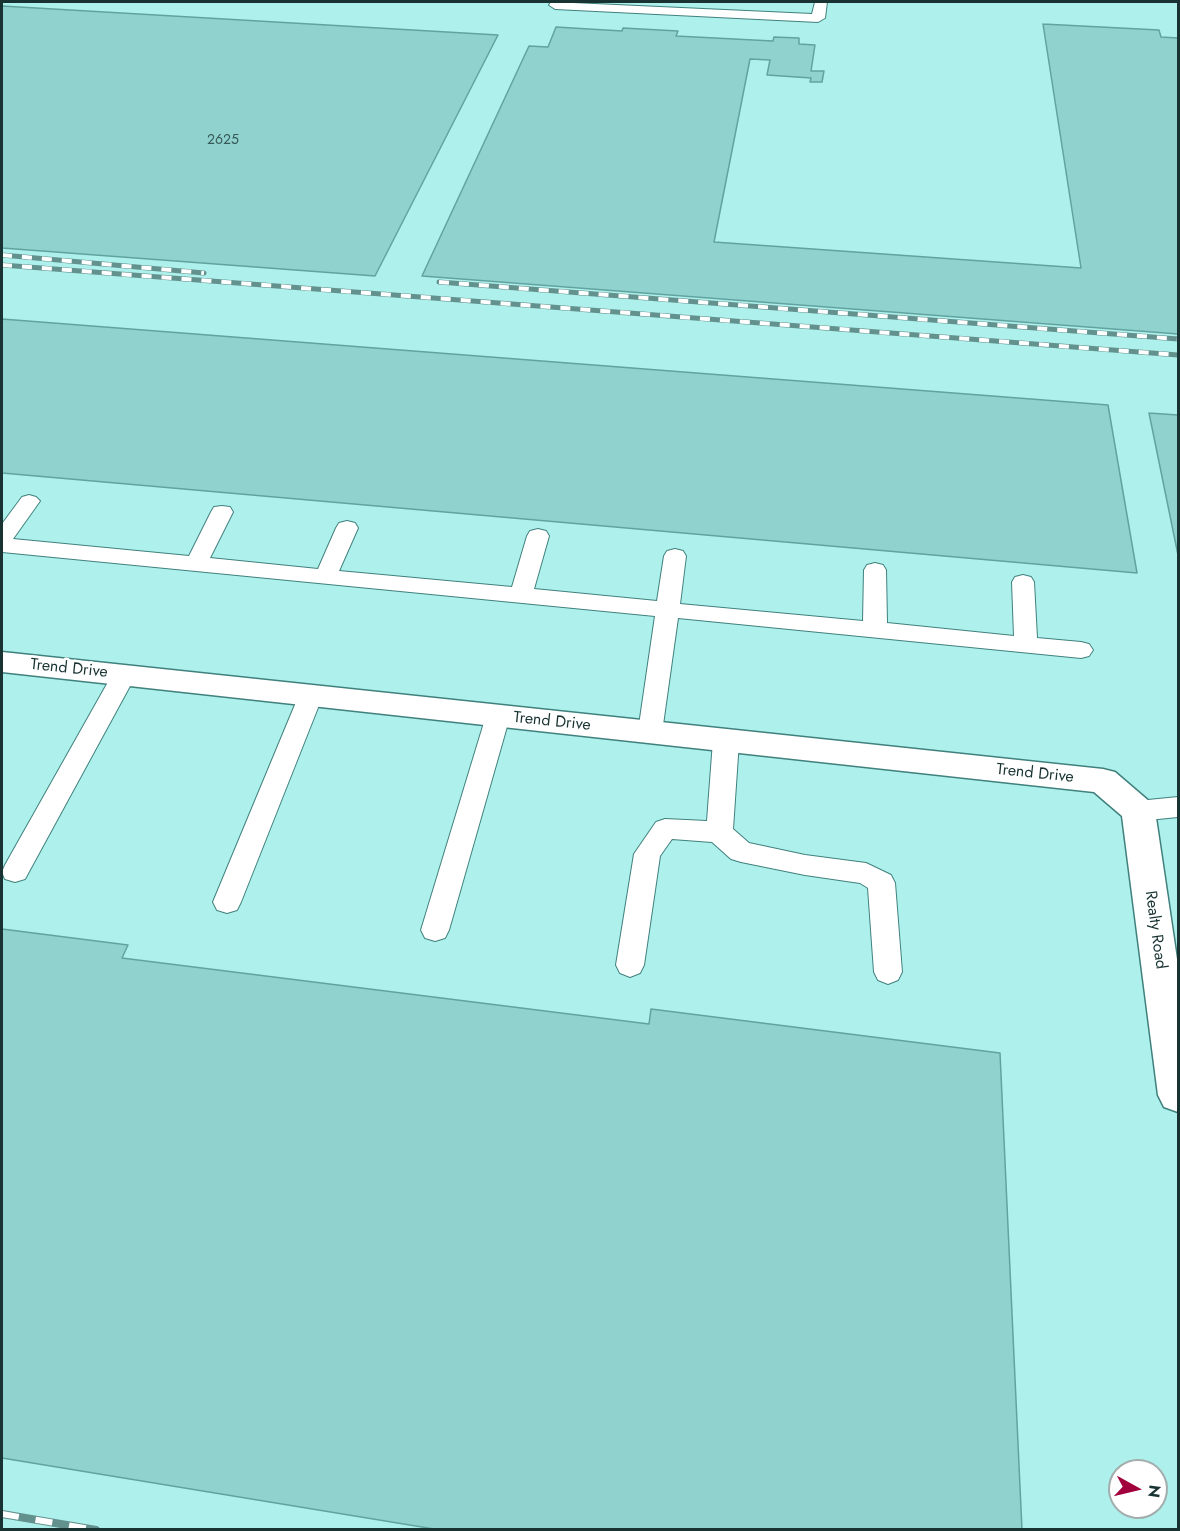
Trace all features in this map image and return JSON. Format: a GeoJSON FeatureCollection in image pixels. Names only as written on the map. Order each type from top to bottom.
{"type":"FeatureCollection","features":[{"type":"Feature","properties":{"kind":"street","name":"Trend Drive"},"geometry":{"type":"LineString","coordinates":[[2,662],[1103,781],[1138,811]]}},
{"type":"Feature","properties":{"kind":"street","name":"Realty Road"},"geometry":{"type":"LineString","coordinates":[[1138,811],[1179,1095]]}},
{"type":"Feature","properties":{"kind":"lane"},"geometry":{"type":"LineString","coordinates":[[557,2],[555,5],[819,18],[821,2]]}},
{"type":"Feature","properties":{"kind":"lane"},"geometry":{"type":"LineString","coordinates":[[2,539],[29,501]]}},
{"type":"Feature","properties":{"kind":"lane"},"geometry":{"type":"LineString","coordinates":[[196,564],[222,512]]}},
{"type":"Feature","properties":{"kind":"lane"},"geometry":{"type":"LineString","coordinates":[[326,576],[347,528]]}},
{"type":"Feature","properties":{"kind":"lane"},"geometry":{"type":"LineString","coordinates":[[521,595],[538,536]]}},
{"type":"Feature","properties":{"kind":"lane"},"geometry":{"type":"LineString","coordinates":[[2,545],[1081,650]]}},
{"type":"Feature","properties":{"kind":"lane"},"geometry":{"type":"LineString","coordinates":[[650,732],[675,556]]}},
{"type":"Feature","properties":{"kind":"lane"},"geometry":{"type":"LineString","coordinates":[[875,570],[875,629]]}},
{"type":"Feature","properties":{"kind":"lane"},"geometry":{"type":"LineString","coordinates":[[1023,582],[1026,645]]}},
{"type":"Feature","properties":{"kind":"lane"},"geometry":{"type":"LineString","coordinates":[[15,872],[124,675]]}},
{"type":"Feature","properties":{"kind":"lane"},"geometry":{"type":"LineString","coordinates":[[227,902],[311,695]]}},
{"type":"Feature","properties":{"kind":"lane"},"geometry":{"type":"LineString","coordinates":[[435,930],[498,716]]}},
{"type":"Feature","properties":{"kind":"lane"},"geometry":{"type":"LineString","coordinates":[[718,832],[726,741]]}},
{"type":"Feature","properties":{"kind":"lane"},"geometry":{"type":"LineString","coordinates":[[1138,811],[1179,807]]}},
{"type":"Feature","properties":{"kind":"lane"},"geometry":{"type":"LineString","coordinates":[[630,965],[647,854],[665,829],[718,832],[741,852],[805,865],[866,873],[881,883],[888,972]]}},
{"type":"Feature","properties":{"kind":"building"},"geometry":{"type":"Polygon","coordinates":[[[2,6],[498,35],[375,276],[2,248],[2,6]]]}},
{"type":"Feature","properties":{"kind":"building"},"geometry":{"type":"Polygon","coordinates":[[[1043,24],[1159,30],[1161,37],[1178,38],[1178,334],[422,276],[529,46],[548,47],[556,27],[622,31],[623,28],[678,31],[676,36],[773,41],[774,37],[799,38],[799,44],[815,45],[811,71],[824,71],[822,82],[810,82],[811,78],[767,75],[770,60],[750,59],[714,242],[1081,268],[1043,24]]]}},
{"type":"Feature","properties":{"kind":"building"},"geometry":{"type":"Polygon","coordinates":[[[2,319],[1108,405],[1137,573],[2,473],[2,319]]]}},
{"type":"Feature","properties":{"kind":"building"},"geometry":{"type":"Polygon","coordinates":[[[1149,413],[1178,415],[1178,555],[1149,413]]]}},
{"type":"Feature","properties":{"kind":"building"},"geometry":{"type":"Polygon","coordinates":[[[2,929],[128,945],[122,958],[649,1024],[651,1009],[1000,1053],[1022,1530],[440,1530],[2,1458],[2,929]]]}},
{"type":"Feature","properties":{"kind":"railway"},"geometry":{"type":"LineString","coordinates":[[2,255],[204,273]]}},
{"type":"Feature","properties":{"kind":"railway"},"geometry":{"type":"LineString","coordinates":[[2,265],[1178,355]]}},
{"type":"Feature","properties":{"kind":"railway"},"geometry":{"type":"LineString","coordinates":[[439,282],[1178,339]]}},
{"type":"Feature","properties":{"kind":"railway"},"geometry":{"type":"LineString","coordinates":[[2,1514],[96,1530]]}}]}
